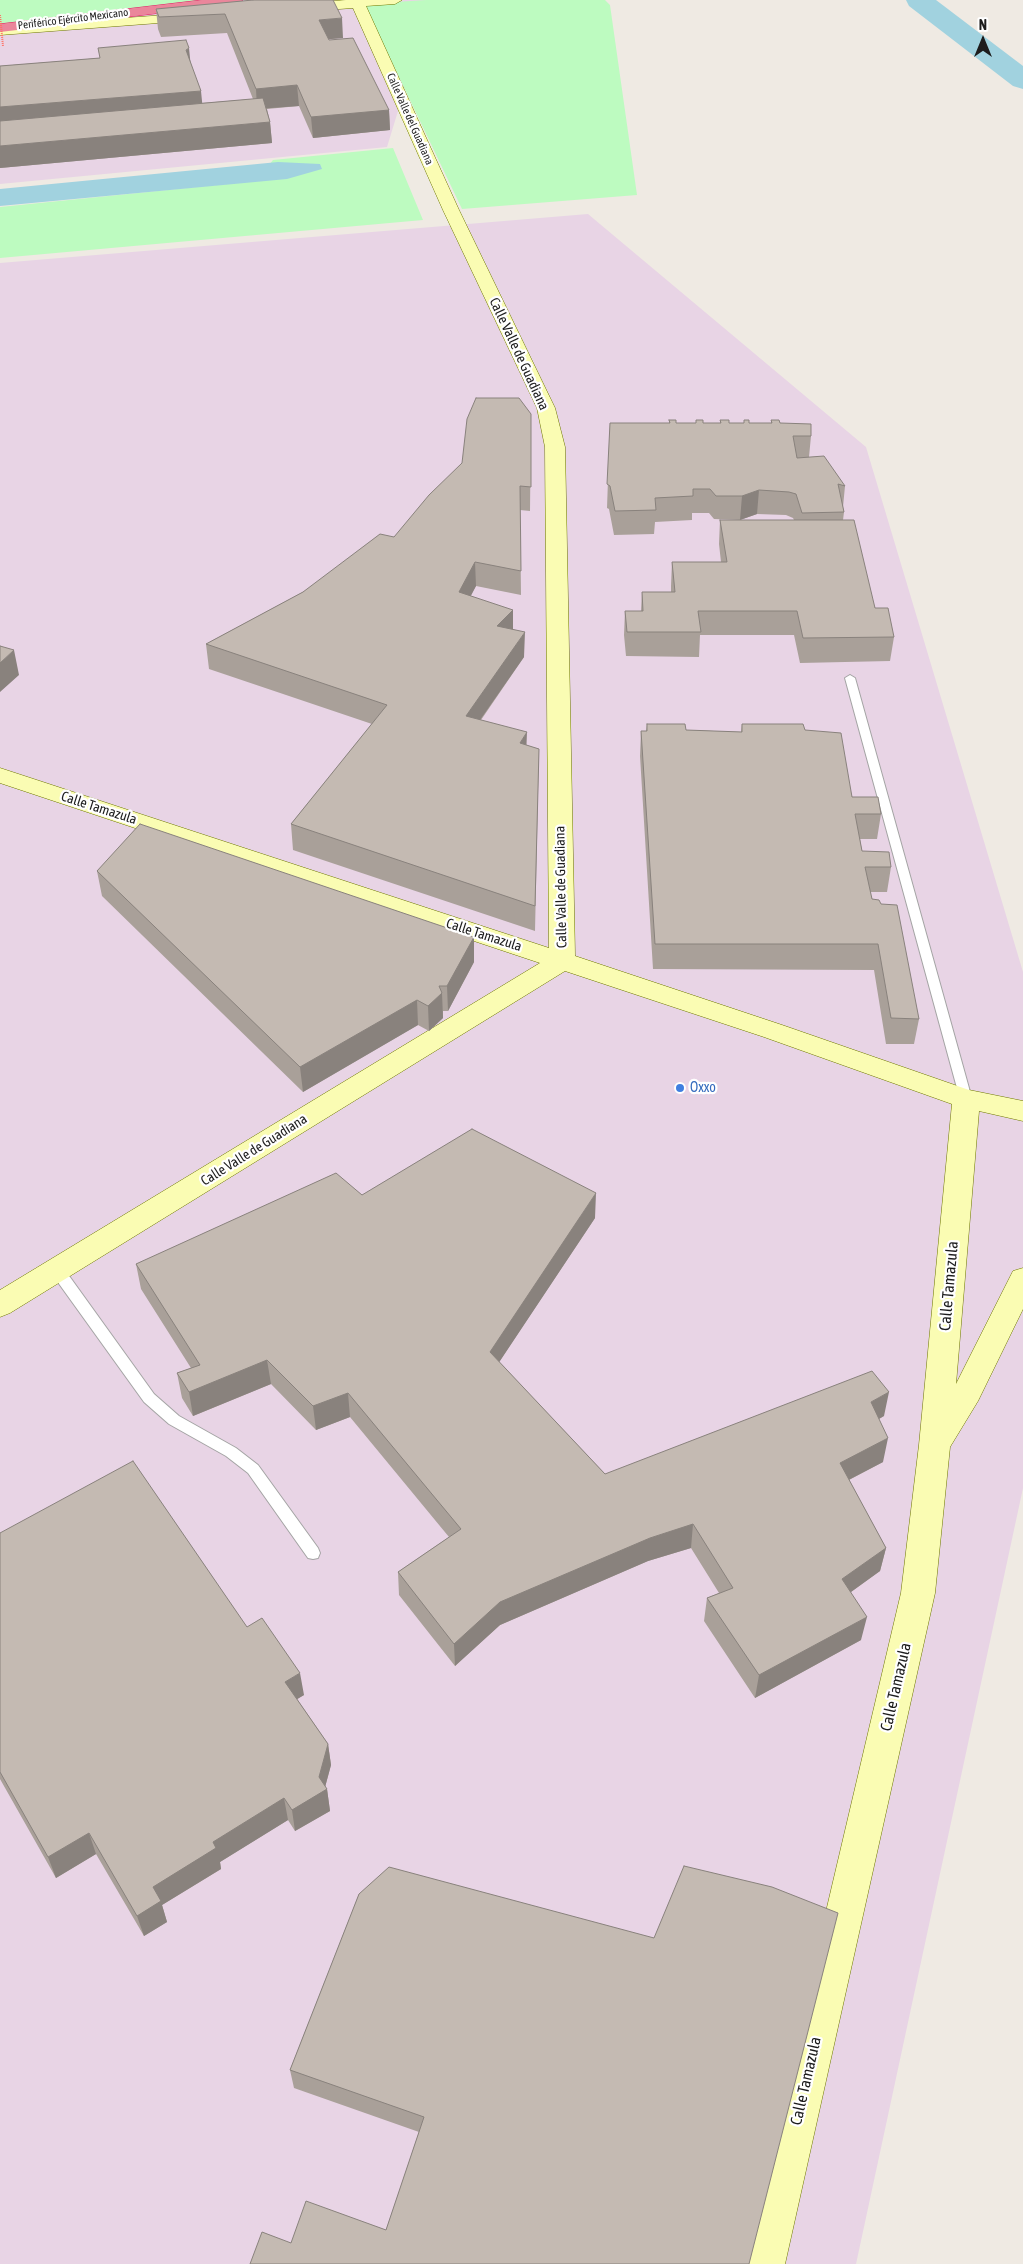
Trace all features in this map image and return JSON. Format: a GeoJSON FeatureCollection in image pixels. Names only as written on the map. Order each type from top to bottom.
{"type":"FeatureCollection","features":[{"type":"Feature","properties":{"kind":"main road"},"geometry":{"type":"LineString","coordinates":[[289,9],[395,0]]}},
{"type":"Feature","properties":{"kind":"main road","name":"Calle Valle del Guadiana"},"geometry":{"type":"LineString","coordinates":[[358,3],[463,234]]}},
{"type":"Feature","properties":{"kind":"main road"},"geometry":{"type":"LineString","coordinates":[[0,30],[45,29],[237,7]]}},
{"type":"Feature","properties":{"kind":"main road","name":"Calle Valle de Guadiana"},"geometry":{"type":"LineString","coordinates":[[0,1305],[562,961],[555,447],[546,408],[463,234]]}},
{"type":"Feature","properties":{"kind":"main road","name":"Calle Tamazula"},"geometry":{"type":"LineString","coordinates":[[0,775],[773,1031],[966,1099],[1023,1111]]}},
{"type":"Feature","properties":{"kind":"main road","name":"Calle Tamazula"},"geometry":{"type":"LineString","coordinates":[[966,1099],[1023,1129]]}},
{"type":"Feature","properties":{"kind":"main road","name":"Calle Tamazula"},"geometry":{"type":"LineString","coordinates":[[764,2264],[918,1593],[935,1446],[966,1099]]}},
{"type":"Feature","properties":{"kind":"main road"},"geometry":{"type":"LineString","coordinates":[[935,1446],[967,1392],[1023,1279]]}},
{"type":"Feature","properties":{"kind":"lane"},"geometry":{"type":"LineString","coordinates":[[850,678],[966,1099]]}},
{"type":"Feature","properties":{"kind":"lane"},"geometry":{"type":"LineString","coordinates":[[57,1270],[149,1398],[174,1420],[232,1452],[253,1469],[313,1553]]}},
{"type":"Feature","properties":{"kind":"path"},"geometry":{"type":"LineString","coordinates":[[0,15],[4,46]]}},
{"type":"Feature","properties":{"kind":"shaded area"},"geometry":{"type":"Polygon","coordinates":[[[0,0],[432,0],[387,147],[0,184],[0,0]]]}},
{"type":"Feature","properties":{"kind":"shaded area"},"geometry":{"type":"Polygon","coordinates":[[[588,214],[866,447],[1023,972],[1023,1488],[856,2264],[0,2264],[0,263],[588,214]]]}},
{"type":"Feature","properties":{"kind":"green space"},"geometry":{"type":"Polygon","coordinates":[[[0,0],[228,0],[0,27],[0,0]]]}},
{"type":"Feature","properties":{"kind":"green space"},"geometry":{"type":"Polygon","coordinates":[[[426,0],[605,0],[610,5],[637,195],[462,209],[364,4],[426,0]]]}},
{"type":"Feature","properties":{"kind":"green space"},"geometry":{"type":"Polygon","coordinates":[[[393,148],[423,220],[0,258],[0,207],[256,181],[273,160],[393,148]]]}},
{"type":"Feature","properties":{"kind":"water"},"geometry":{"type":"Polygon","coordinates":[[[278,162],[320,164],[322,169],[287,179],[0,206],[0,189],[278,162]]]}},
{"type":"Feature","properties":{"kind":"building"},"geometry":{"type":"Polygon","coordinates":[[[253,0],[333,0],[342,18],[319,20],[329,40],[353,38],[389,110],[311,117],[297,85],[256,89],[225,14],[159,17],[156,9],[253,0]]]}},
{"type":"Feature","properties":{"kind":"building"},"geometry":{"type":"Polygon","coordinates":[[[186,40],[189,48],[186,50],[201,91],[0,107],[0,66],[100,58],[98,48],[186,40]]]}},
{"type":"Feature","properties":{"kind":"building"},"geometry":{"type":"Polygon","coordinates":[[[263,98],[270,122],[0,146],[0,121],[263,98]]]}},
{"type":"Feature","properties":{"kind":"building"},"geometry":{"type":"Polygon","coordinates":[[[476,398],[519,398],[531,414],[531,487],[520,486],[521,571],[475,562],[459,592],[513,610],[497,626],[525,632],[466,716],[527,732],[520,743],[539,749],[535,906],[291,824],[387,705],[206,644],[303,592],[380,534],[394,537],[429,495],[462,463],[467,419],[476,398]]]}},
{"type":"Feature","properties":{"kind":"building"},"geometry":{"type":"Polygon","coordinates":[[[669,420],[676,420],[676,423],[696,423],[696,420],[703,420],[703,423],[721,423],[720,420],[729,420],[729,423],[744,423],[744,420],[749,420],[749,423],[772,423],[771,420],[779,420],[780,423],[811,424],[811,436],[793,436],[797,458],[824,456],[845,486],[838,484],[844,512],[802,513],[796,494],[789,492],[759,490],[742,496],[716,496],[710,489],[693,489],[693,496],[655,498],[656,510],[615,511],[610,486],[607,484],[610,423],[670,423],[669,420]]]}},
{"type":"Feature","properties":{"kind":"building"},"geometry":{"type":"Polygon","coordinates":[[[720,520],[854,520],[875,608],[888,608],[894,637],[803,638],[797,611],[698,611],[701,632],[627,632],[625,611],[643,611],[642,592],[675,592],[672,562],[727,562],[720,520]]]}},
{"type":"Feature","properties":{"kind":"building"},"geometry":{"type":"Polygon","coordinates":[[[0,646],[14,650],[0,663],[0,646]]]}},
{"type":"Feature","properties":{"kind":"building"},"geometry":{"type":"Polygon","coordinates":[[[647,724],[685,724],[686,730],[742,732],[742,724],[803,724],[805,730],[841,733],[852,797],[878,797],[881,814],[855,814],[862,851],[889,852],[891,867],[865,867],[872,899],[879,900],[881,904],[897,905],[919,1019],[891,1018],[878,944],[655,944],[641,731],[647,731],[647,724]]]}},
{"type":"Feature","properties":{"kind":"building"},"geometry":{"type":"Polygon","coordinates":[[[140,824],[474,937],[447,986],[439,986],[442,993],[428,1006],[417,1000],[300,1067],[97,871],[140,824]]]}},
{"type":"Feature","properties":{"kind":"building"},"geometry":{"type":"Polygon","coordinates":[[[472,1129],[596,1193],[490,1352],[605,1474],[872,1371],[889,1392],[871,1402],[888,1438],[840,1463],[886,1548],[842,1579],[867,1617],[759,1675],[707,1598],[733,1588],[693,1524],[650,1538],[500,1602],[454,1644],[398,1572],[461,1529],[348,1393],[313,1406],[267,1360],[189,1392],[177,1373],[200,1365],[136,1264],[336,1173],[362,1195],[472,1129]]]}},
{"type":"Feature","properties":{"kind":"building"},"geometry":{"type":"Polygon","coordinates":[[[133,1461],[247,1627],[262,1618],[300,1673],[285,1682],[328,1744],[319,1777],[327,1789],[292,1810],[284,1798],[213,1842],[216,1848],[153,1887],[161,1901],[137,1916],[89,1833],[48,1857],[0,1772],[0,1533],[133,1461]]]}},
{"type":"Feature","properties":{"kind":"building"},"geometry":{"type":"Polygon","coordinates":[[[684,1866],[772,1887],[838,1913],[749,2264],[250,2264],[262,2232],[291,2243],[306,2201],[386,2230],[424,2117],[290,2070],[359,1894],[389,1867],[654,1938],[684,1866]]]}},
{"type":"Feature","properties":{"kind":"waterway"},"geometry":{"type":"LineString","coordinates":[[919,0],[1023,80]]}},
{"type":"Feature","properties":{"kind":"place","name":"Oxxo"},"geometry":{"type":"Point","coordinates":[680,1088]}}]}
